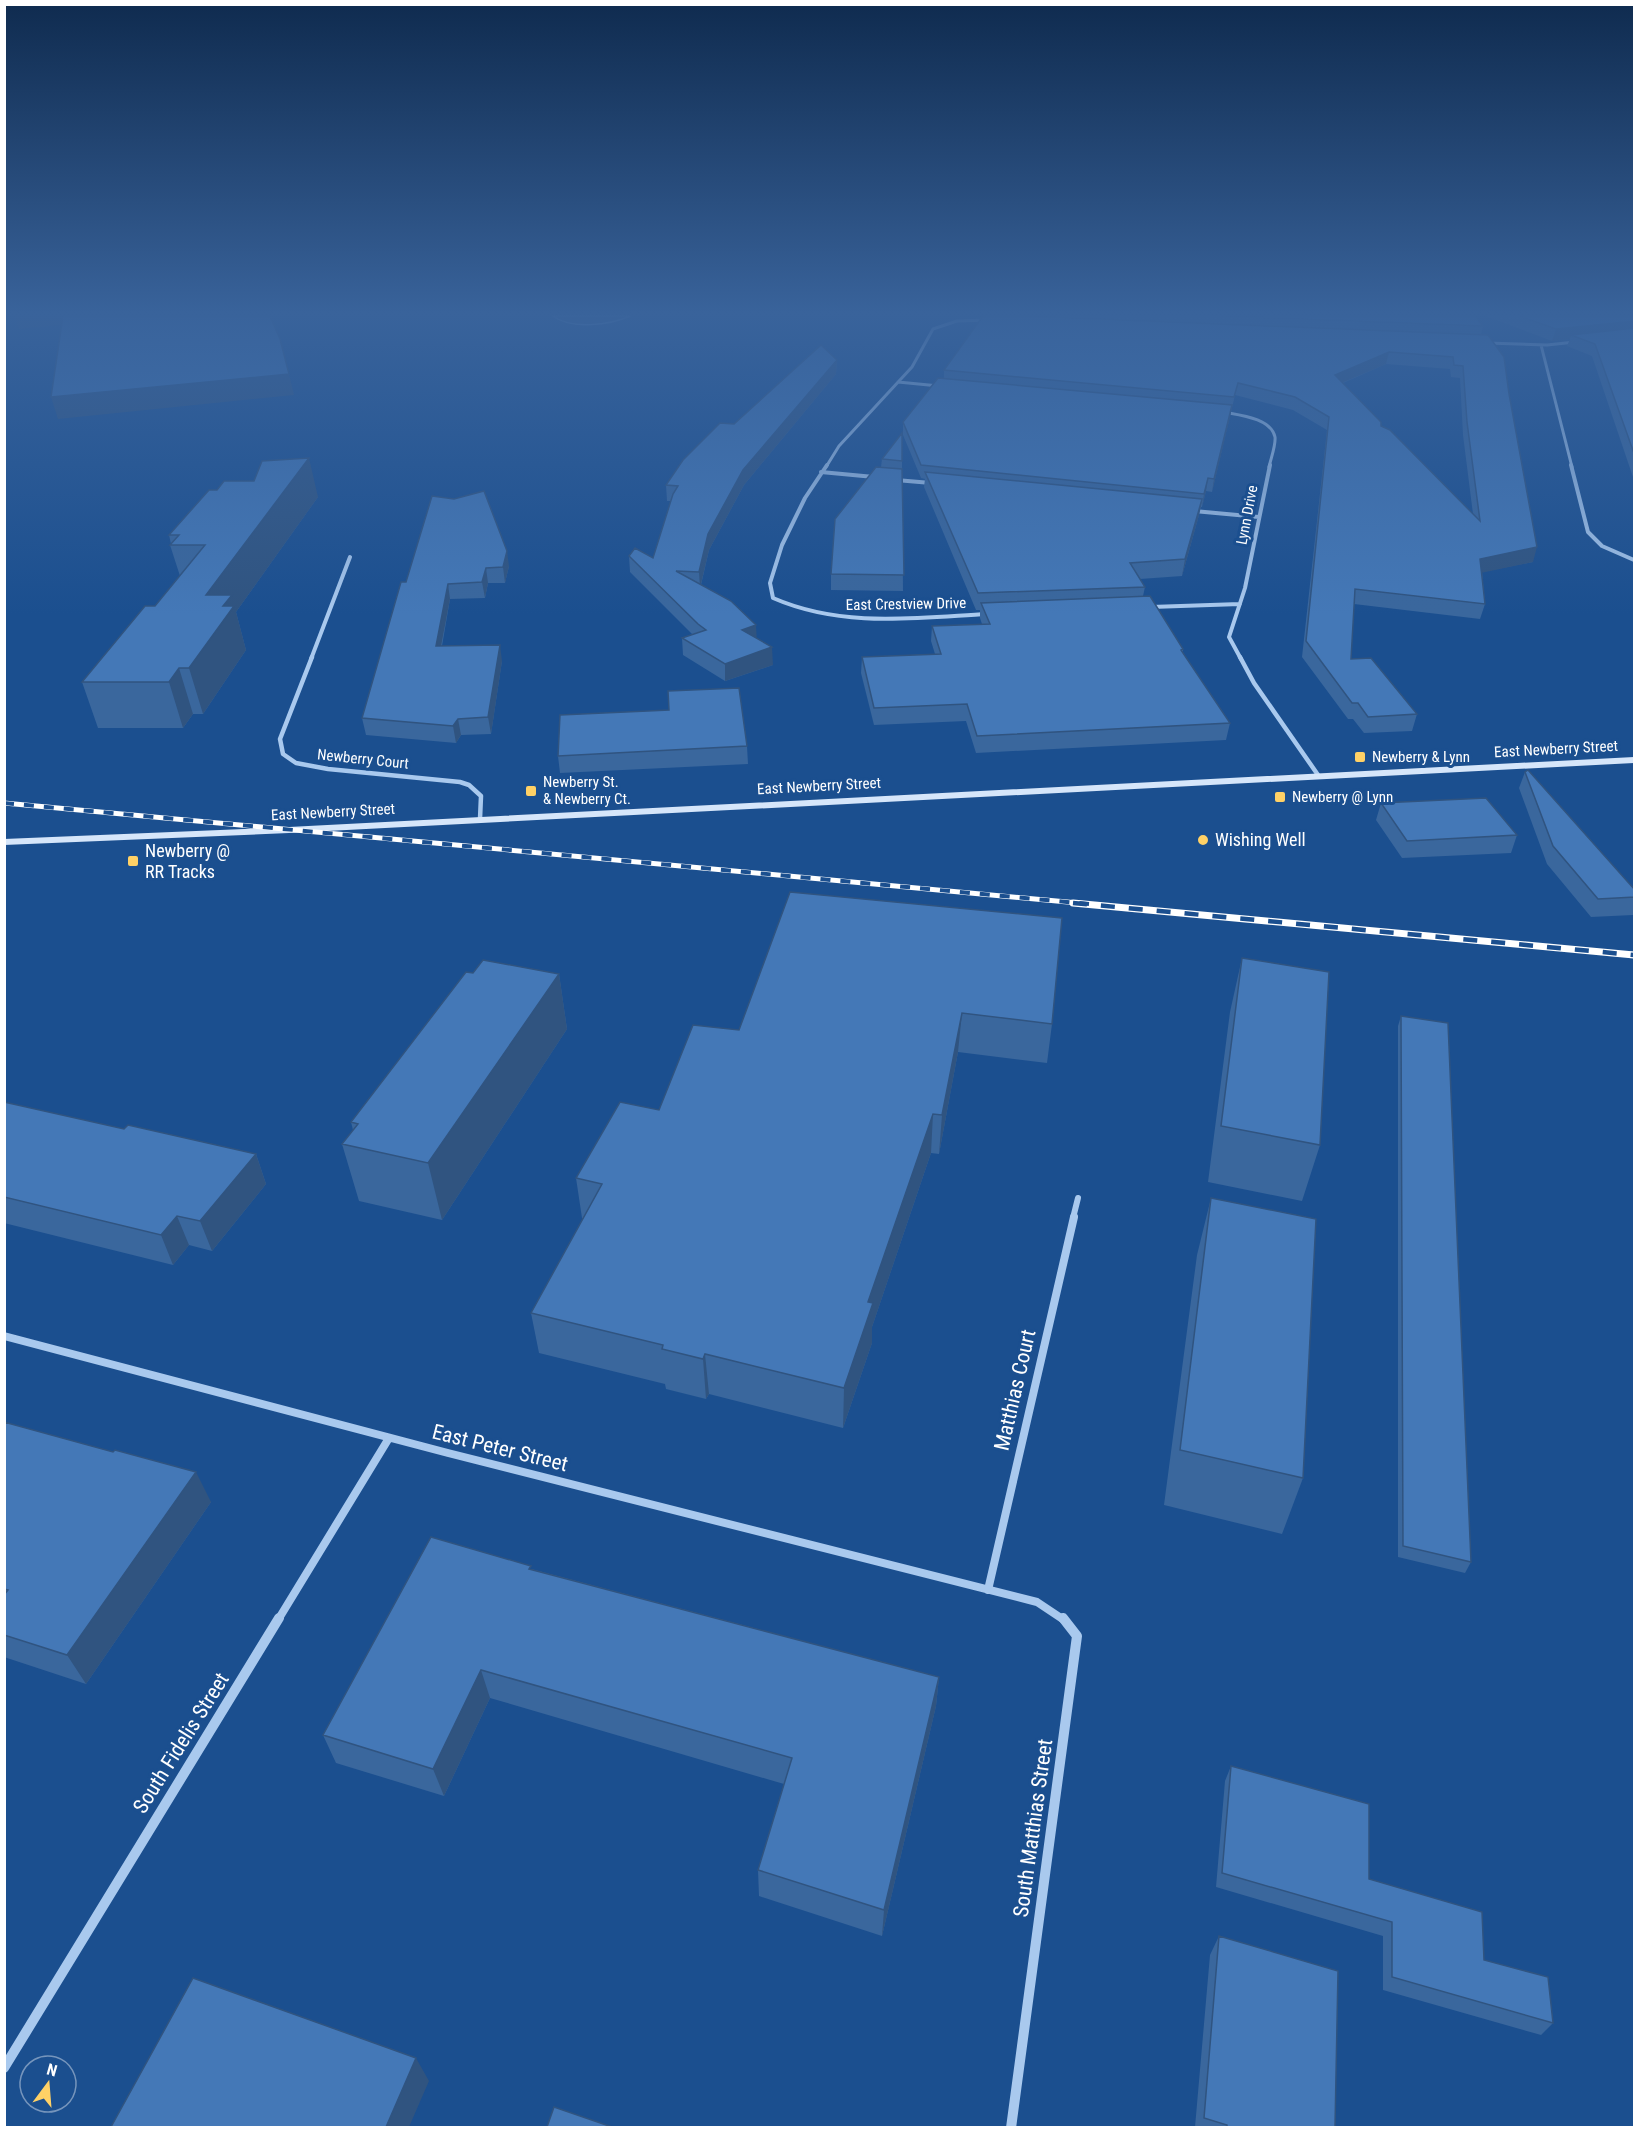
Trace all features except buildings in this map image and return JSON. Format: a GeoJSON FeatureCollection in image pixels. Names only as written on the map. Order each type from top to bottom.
{"type":"FeatureCollection","features":[{"type":"Feature","properties":{"kind":"main road","name":"East Newberry Street"},"geometry":{"type":"LineString","coordinates":[[4,843],[1635,760]]}},
{"type":"Feature","properties":{"kind":"street","name":"East Crestview Drive"},"geometry":{"type":"LineString","coordinates":[[865,415],[821,472],[805,498],[782,545],[770,583],[773,598],[801,611],[851,619],[996,613]]}},
{"type":"Feature","properties":{"kind":"street","name":"Lynn Drive"},"geometry":{"type":"LineString","coordinates":[[1243,415],[1261,422],[1272,430],[1275,438],[1240,604],[1229,637],[1254,683],[1318,776]]}},
{"type":"Feature","properties":{"kind":"street"},"geometry":{"type":"LineString","coordinates":[[1559,415],[1588,532],[1592,539],[1617,554],[1635,560]]}},
{"type":"Feature","properties":{"kind":"street"},"geometry":{"type":"LineString","coordinates":[[821,472],[878,478]]}},
{"type":"Feature","properties":{"kind":"street"},"geometry":{"type":"LineString","coordinates":[[890,479],[938,484]]}},
{"type":"Feature","properties":{"kind":"street"},"geometry":{"type":"LineString","coordinates":[[1188,510],[1259,518]]}},
{"type":"Feature","properties":{"kind":"street","name":"Newberry Court"},"geometry":{"type":"LineString","coordinates":[[350,557],[280,740],[283,754],[296,763],[328,769],[441,779],[470,785],[481,796],[480,819]]}},
{"type":"Feature","properties":{"kind":"street"},"geometry":{"type":"LineString","coordinates":[[1147,607],[1240,604]]}},
{"type":"Feature","properties":{"kind":"street","name":"Matthias Court"},"geometry":{"type":"LineString","coordinates":[[988,1590],[1078,1198]]}},
{"type":"Feature","properties":{"kind":"street","name":"East Peter Street"},"geometry":{"type":"LineString","coordinates":[[4,1336],[389,1438],[988,1590]]}},
{"type":"Feature","properties":{"kind":"street","name":"South Fidelis Street"},"geometry":{"type":"LineString","coordinates":[[4,2068],[389,1438]]}},
{"type":"Feature","properties":{"kind":"street","name":"South Matthias Street"},"geometry":{"type":"LineString","coordinates":[[988,1590],[1037,1602],[1062,1617],[1077,1636],[1011,2127]]}},
{"type":"Feature","properties":{"kind":"railway"},"geometry":{"type":"LineString","coordinates":[[4,803],[1089,904]]}},
{"type":"Feature","properties":{"kind":"railway"},"geometry":{"type":"LineString","coordinates":[[1073,903],[1634,955]]}},
{"type":"Feature","properties":{"kind":"place","name":"Newberry & Lynn"},"geometry":{"type":"Point","coordinates":[1360,757]}},
{"type":"Feature","properties":{"kind":"place","name":"Newberry St. & Newberry Ct."},"geometry":{"type":"Point","coordinates":[531,791]}},
{"type":"Feature","properties":{"kind":"place","name":"Newberry @ Lynn"},"geometry":{"type":"Point","coordinates":[1280,797]}},
{"type":"Feature","properties":{"kind":"place","name":"Wishing Well"},"geometry":{"type":"Point","coordinates":[1203,840]}},
{"type":"Feature","properties":{"kind":"place","name":"Newberry @ RR Tracks"},"geometry":{"type":"Point","coordinates":[133,861]}}]}
